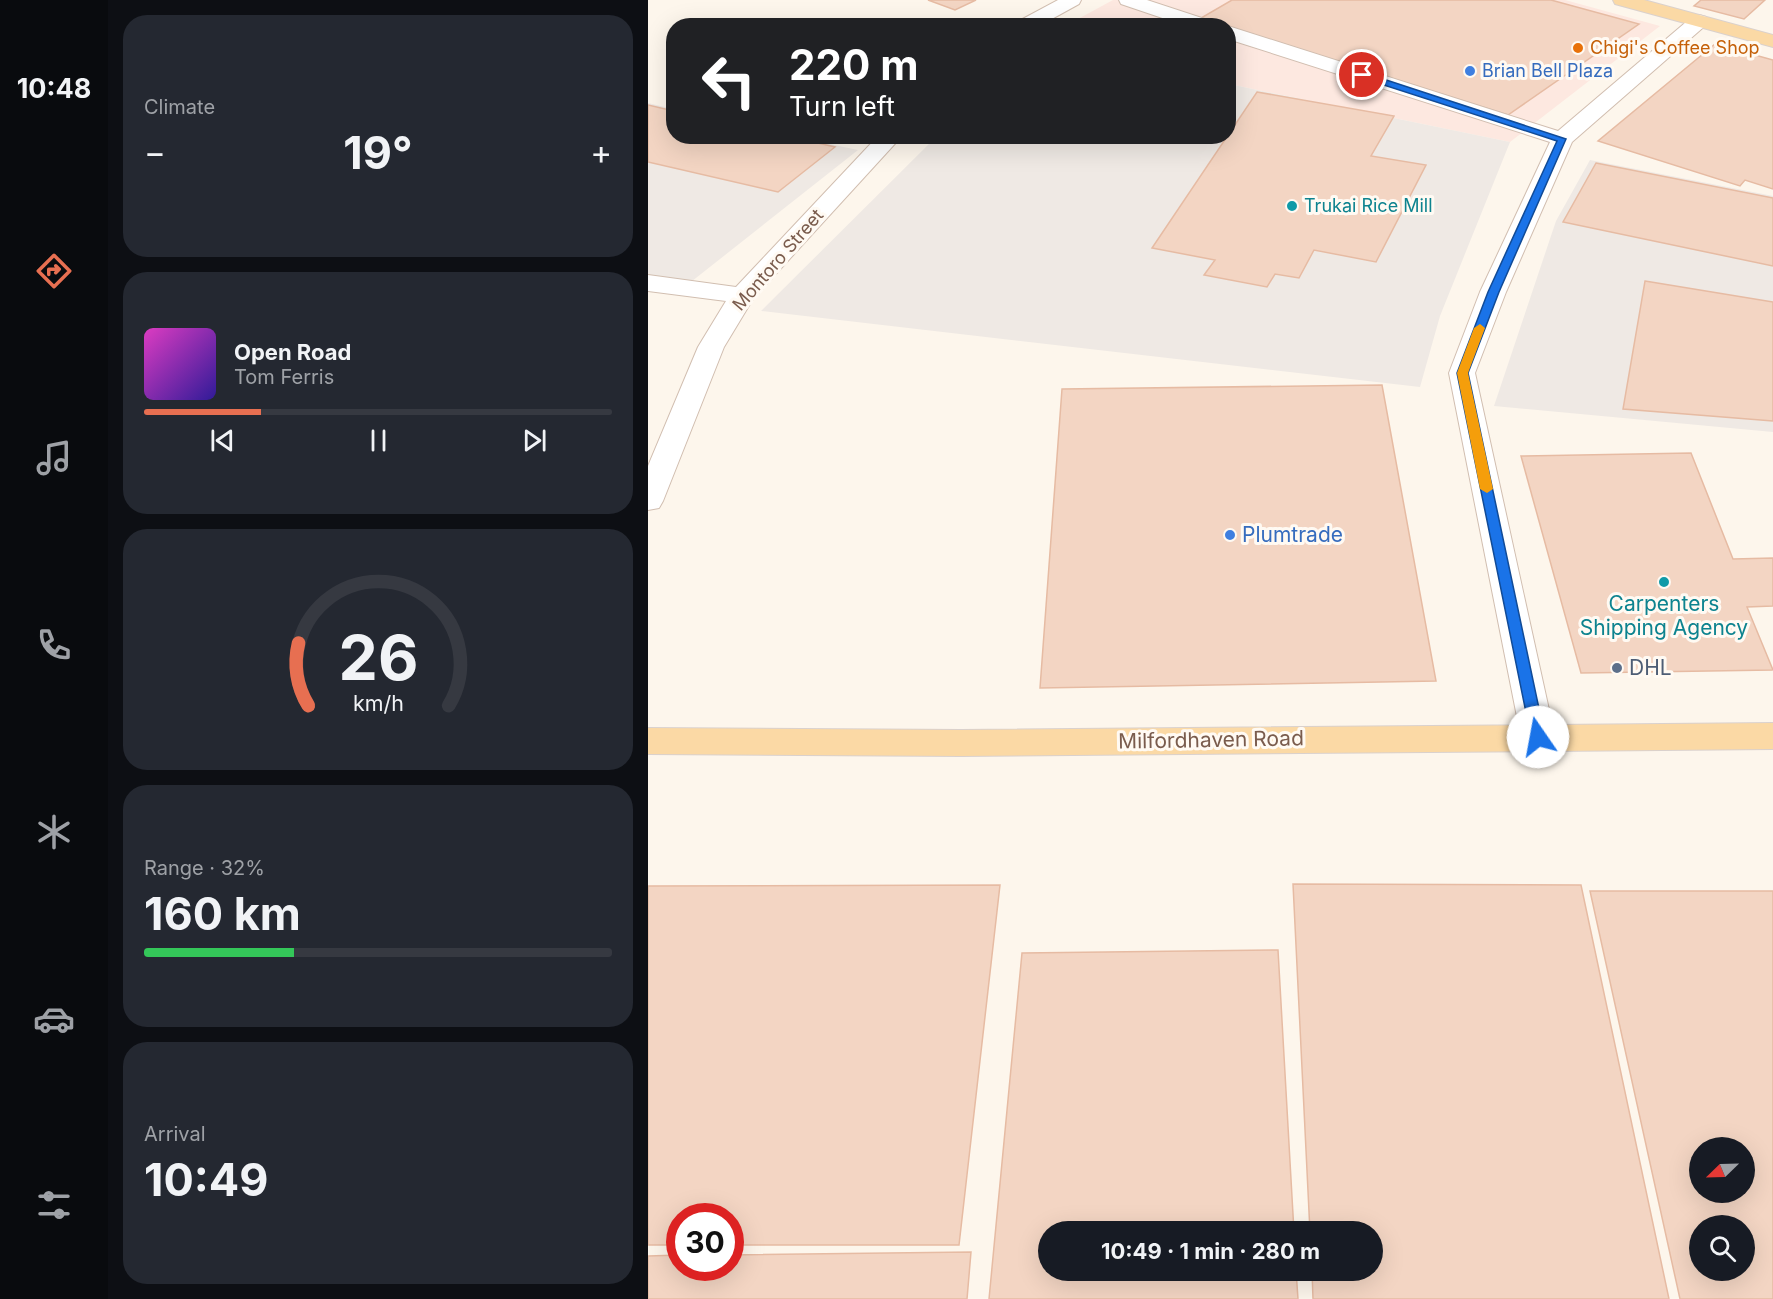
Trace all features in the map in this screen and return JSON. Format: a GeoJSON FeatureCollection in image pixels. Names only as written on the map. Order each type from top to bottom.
{"type":"FeatureCollection","features":[{"type":"Feature","properties":{"kind":"main road"},"geometry":{"type":"LineString","coordinates":[[1622,0],[1773,41]]}},
{"type":"Feature","properties":{"kind":"main road","name":"Milfordhaven Road"},"geometry":{"type":"LineString","coordinates":[[648,741],[973,743],[1773,736]]}},
{"type":"Feature","properties":{"kind":"street"},"geometry":{"type":"LineString","coordinates":[[1038,18],[1071,0]]}},
{"type":"Feature","properties":{"kind":"street"},"geometry":{"type":"LineString","coordinates":[[1128,0],[1183,18]]}},
{"type":"Feature","properties":{"kind":"street"},"geometry":{"type":"LineString","coordinates":[[1538,737],[1462,373],[1493,292],[1562,139],[1699,21]]}},
{"type":"Feature","properties":{"kind":"street"},"geometry":{"type":"LineString","coordinates":[[1236,35],[1562,139]]}},
{"type":"Feature","properties":{"kind":"street","name":"Montoro Street"},"geometry":{"type":"LineString","coordinates":[[648,501],[711,347],[742,295],[882,144]]}},
{"type":"Feature","properties":{"kind":"street"},"geometry":{"type":"LineString","coordinates":[[648,283],[742,295]]}},
{"type":"Feature","properties":{"kind":"shaded area","name":"Brian Bell Plaza"},"geometry":{"type":"Polygon","coordinates":[[[1113,0],[1565,0],[1660,26],[1510,142],[1236,85],[1236,18],[1080,18],[1113,0]]]}},
{"type":"Feature","properties":{"kind":"shaded area"},"geometry":{"type":"Polygon","coordinates":[[[1236,85],[1510,142],[1440,316],[1420,387],[761,311],[929,144],[1236,144],[1236,85]]]}},
{"type":"Feature","properties":{"kind":"shaded area"},"geometry":{"type":"Polygon","coordinates":[[[648,103],[666,107],[666,144],[829,144],[858,150],[682,289],[648,289],[648,103]]]}},
{"type":"Feature","properties":{"kind":"shaded area"},"geometry":{"type":"Polygon","coordinates":[[[1590,160],[1773,196],[1773,432],[1494,406],[1556,221],[1590,160]]]}},
{"type":"Feature","properties":{"kind":"building"},"geometry":{"type":"Polygon","coordinates":[[[928,0],[976,0],[955,10],[928,0]]]}},
{"type":"Feature","properties":{"kind":"building","name":"Brian Bell Plaza"},"geometry":{"type":"Polygon","coordinates":[[[1232,0],[1551,0],[1639,24],[1508,115],[1236,29],[1236,18],[1201,18],[1232,0]]]}},
{"type":"Feature","properties":{"kind":"building"},"geometry":{"type":"Polygon","coordinates":[[[1701,0],[1765,0],[1744,19],[1694,6],[1701,0]]]}},
{"type":"Feature","properties":{"kind":"building"},"geometry":{"type":"Polygon","coordinates":[[[1715,44],[1773,60],[1773,189],[1745,180],[1740,186],[1598,141],[1715,44]]]}},
{"type":"Feature","properties":{"kind":"building","name":"Trukai Rice Mill"},"geometry":{"type":"Polygon","coordinates":[[[1257,92],[1394,116],[1371,156],[1426,165],[1376,262],[1314,250],[1299,278],[1275,274],[1267,287],[1204,275],[1215,260],[1152,248],[1222,144],[1236,144],[1236,123],[1257,92]]]}},
{"type":"Feature","properties":{"kind":"building"},"geometry":{"type":"Polygon","coordinates":[[[648,105],[666,109],[666,144],[822,144],[835,147],[778,192],[648,162],[648,105]]]}},
{"type":"Feature","properties":{"kind":"building"},"geometry":{"type":"Polygon","coordinates":[[[1596,163],[1773,198],[1773,266],[1563,222],[1596,163]]]}},
{"type":"Feature","properties":{"kind":"building"},"geometry":{"type":"Polygon","coordinates":[[[1645,281],[1773,302],[1773,421],[1623,409],[1645,281]]]}},
{"type":"Feature","properties":{"kind":"building","name":"Plumtrade"},"geometry":{"type":"Polygon","coordinates":[[[1382,385],[1436,681],[1040,688],[1062,389],[1382,385]]]}},
{"type":"Feature","properties":{"kind":"building","name":"Carpenters Shipping Agency"},"geometry":{"type":"Polygon","coordinates":[[[1691,453],[1733,559],[1773,558],[1773,606],[1747,607],[1773,670],[1581,673],[1521,456],[1691,453]]]}},
{"type":"Feature","properties":{"kind":"building"},"geometry":{"type":"Polygon","coordinates":[[[1293,884],[1581,885],[1669,1299],[1313,1299],[1312,1281],[1383,1281],[1383,1221],[1309,1221],[1293,884]]]}},
{"type":"Feature","properties":{"kind":"building"},"geometry":{"type":"Polygon","coordinates":[[[1000,885],[959,1245],[744,1245],[744,1203],[666,1203],[666,1245],[648,1245],[648,886],[1000,885]]]}},
{"type":"Feature","properties":{"kind":"building"},"geometry":{"type":"Polygon","coordinates":[[[1590,891],[1773,891],[1773,1299],[1680,1299],[1590,891]]]}},
{"type":"Feature","properties":{"kind":"building"},"geometry":{"type":"Polygon","coordinates":[[[1278,950],[1293,1221],[1038,1221],[1038,1281],[1297,1281],[1298,1299],[989,1299],[1022,953],[1278,950]]]}},
{"type":"Feature","properties":{"kind":"building"},"geometry":{"type":"Polygon","coordinates":[[[971,1252],[967,1299],[648,1299],[648,1256],[666,1255],[666,1281],[744,1281],[744,1255],[971,1252]]]}},
{"type":"Feature","properties":{"kind":"slow traffic"},"geometry":{"type":"LineString","coordinates":[[1480,328],[1462,373],[1487,489]]}},
{"type":"Feature","properties":{"kind":"place","name":"Chigi's Coffee Shop"},"geometry":{"type":"Point","coordinates":[1578,48]}},
{"type":"Feature","properties":{"kind":"place","name":"Brian Bell Plaza"},"geometry":{"type":"Point","coordinates":[1470,71]}},
{"type":"Feature","properties":{"kind":"place","name":"Trukai Rice Mill"},"geometry":{"type":"Point","coordinates":[1292,206]}},
{"type":"Feature","properties":{"kind":"place","name":"Plumtrade"},"geometry":{"type":"Point","coordinates":[1230,535]}},
{"type":"Feature","properties":{"kind":"place","name":"Carpenters Shipping Agency"},"geometry":{"type":"Point","coordinates":[1664,582]}},
{"type":"Feature","properties":{"kind":"place","name":"DHL"},"geometry":{"type":"Point","coordinates":[1617,668]}},
{"type":"Feature","properties":{"kind":"route"},"geometry":{"type":"LineString","coordinates":[[1362,75],[1562,139],[1493,292],[1462,373],[1538,737]]}}]}
